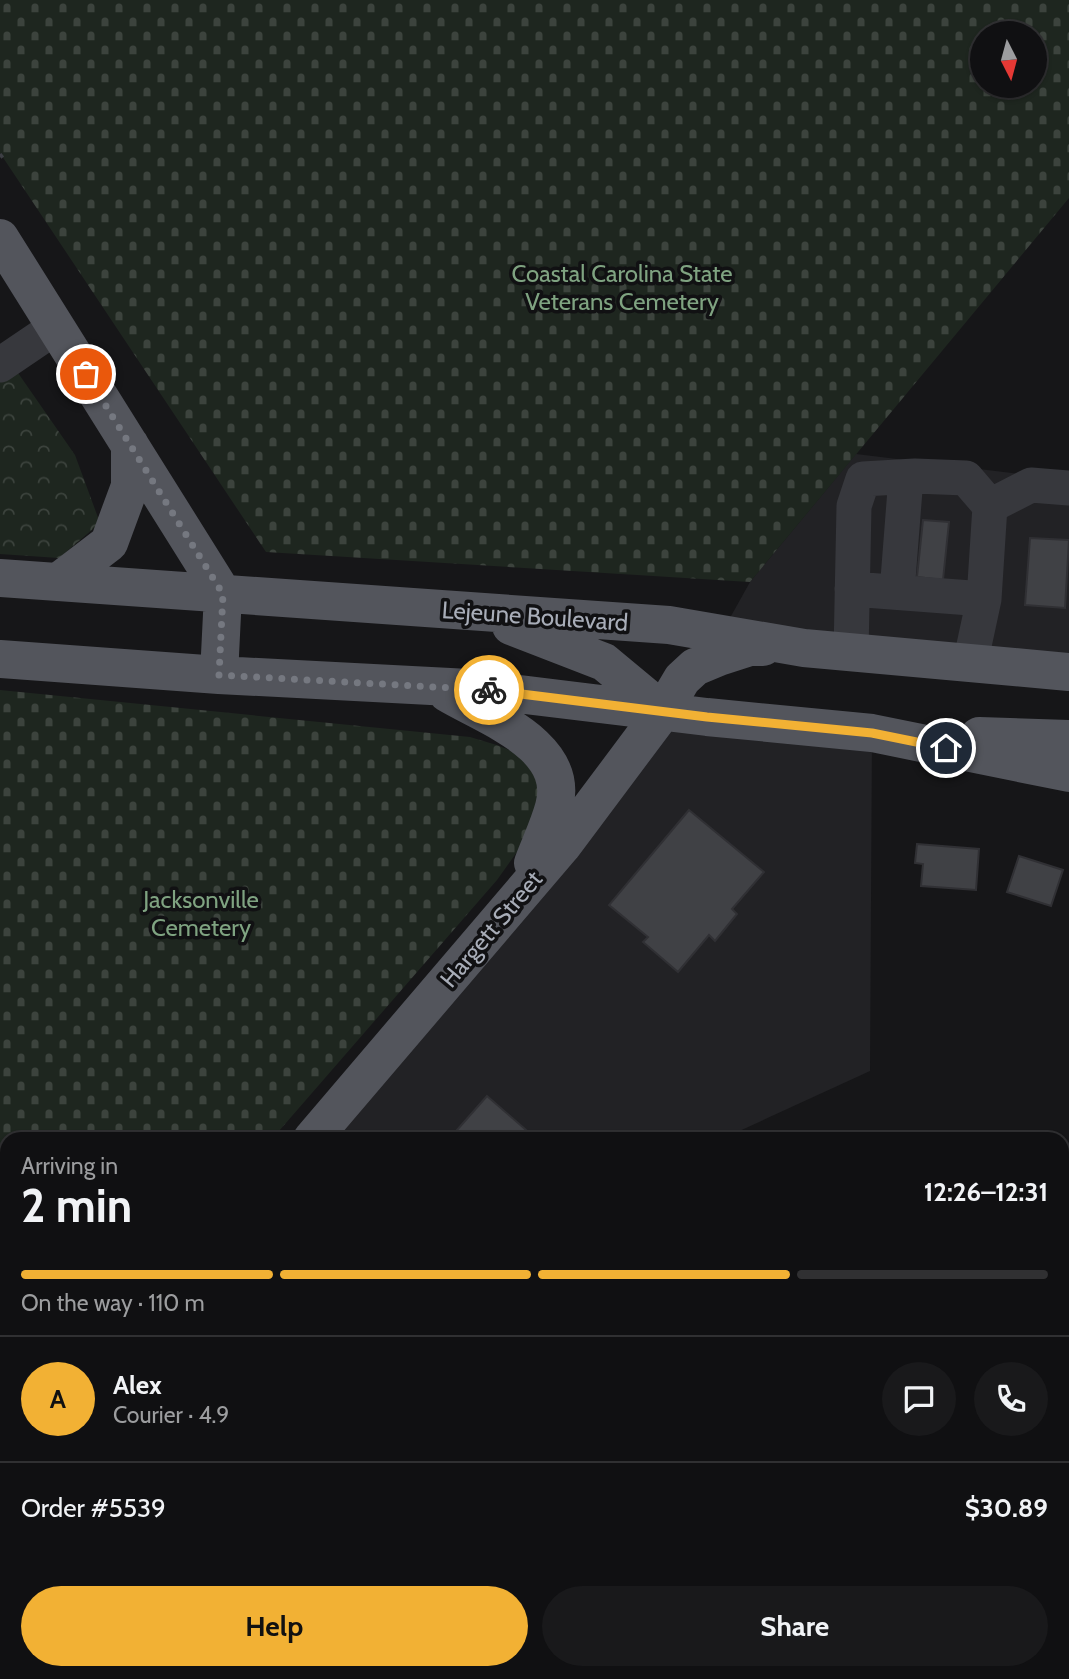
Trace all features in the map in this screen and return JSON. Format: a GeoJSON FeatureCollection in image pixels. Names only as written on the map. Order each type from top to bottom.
{"type":"FeatureCollection","features":[{"type":"Feature","properties":{"kind":"main road"},"geometry":{"type":"LineString","coordinates":[[2,247],[56,327],[223,594],[219,675]]}},
{"type":"Feature","properties":{"kind":"main road"},"geometry":{"type":"LineString","coordinates":[[58,582],[109,543],[130,486],[130,445]]}},
{"type":"Feature","properties":{"kind":"main road","name":"Lejeune Boulevard"},"geometry":{"type":"LineString","coordinates":[[0,578],[668,625],[804,648],[1069,672]]}},
{"type":"Feature","properties":{"kind":"main road"},"geometry":{"type":"LineString","coordinates":[[476,612],[604,662],[663,711]]}},
{"type":"Feature","properties":{"kind":"main road","name":"Hargett Street"},"geometry":{"type":"LineString","coordinates":[[318,1132],[562,846],[663,711],[682,679],[695,667],[750,647],[804,648]]}},
{"type":"Feature","properties":{"kind":"main road"},"geometry":{"type":"LineString","coordinates":[[0,659],[219,675],[469,688],[872,733],[1069,739]]}},
{"type":"Feature","properties":{"kind":"main road"},"geometry":{"type":"LineString","coordinates":[[436,686],[527,738],[546,759],[555,781],[555,805],[522,893]]}},
{"type":"Feature","properties":{"kind":"main road"},"geometry":{"type":"LineString","coordinates":[[872,733],[1069,773]]}},
{"type":"Feature","properties":{"kind":"street"},"geometry":{"type":"LineString","coordinates":[[0,365],[56,327]]}},
{"type":"Feature","properties":{"kind":"street"},"geometry":{"type":"LineString","coordinates":[[897,593],[906,477]]}},
{"type":"Feature","properties":{"kind":"street"},"geometry":{"type":"LineString","coordinates":[[851,653],[854,506],[863,479],[966,478],[990,506],[984,599],[970,664]]}},
{"type":"Feature","properties":{"kind":"street"},"geometry":{"type":"LineString","coordinates":[[990,506],[1031,485],[1069,488]]}},
{"type":"Feature","properties":{"kind":"street"},"geometry":{"type":"LineString","coordinates":[[852,589],[984,599]]}},
{"type":"Feature","properties":{"kind":"shaded area"},"geometry":{"type":"Polygon","coordinates":[[[856,454],[1069,480],[1069,672],[721,634],[750,582],[856,454]]]}},
{"type":"Feature","properties":{"kind":"shaded area"},"geometry":{"type":"Polygon","coordinates":[[[663,711],[872,733],[870,1071],[737,1132],[318,1132],[663,711]]]}},
{"type":"Feature","properties":{"kind":"green space","name":"Coastal Carolina State Veterans Cemetery"},"geometry":{"type":"Polygon","coordinates":[[[0,0],[1069,0],[1069,198],[750,582],[266,552],[0,153],[0,0]]]}},
{"type":"Feature","properties":{"kind":"green space"},"geometry":{"type":"Polygon","coordinates":[[[0,347],[75,455],[100,523],[59,558],[0,554],[0,347]]]}},
{"type":"Feature","properties":{"kind":"green space","name":"Jacksonville Cemetery"},"geometry":{"type":"Polygon","coordinates":[[[0,690],[470,737],[514,753],[535,777],[543,791],[532,831],[497,880],[278,1132],[0,1132],[0,690]]]}},
{"type":"Feature","properties":{"kind":"building"},"geometry":{"type":"Polygon","coordinates":[[[923,520],[949,522],[943,580],[917,577],[923,520]]]}},
{"type":"Feature","properties":{"kind":"building"},"geometry":{"type":"Polygon","coordinates":[[[1030,538],[1069,540],[1065,608],[1025,605],[1030,538]]]}},
{"type":"Feature","properties":{"kind":"building"},"geometry":{"type":"Polygon","coordinates":[[[689,810],[764,872],[732,909],[737,914],[715,941],[709,935],[678,972],[643,942],[648,937],[609,905],[689,810]]]}},
{"type":"Feature","properties":{"kind":"building"},"geometry":{"type":"Polygon","coordinates":[[[917,844],[979,849],[976,890],[921,886],[923,864],[915,863],[917,844]]]}},
{"type":"Feature","properties":{"kind":"building"},"geometry":{"type":"Polygon","coordinates":[[[1019,856],[1063,870],[1051,906],[1007,892],[1019,856]]]}},
{"type":"Feature","properties":{"kind":"building"},"geometry":{"type":"Polygon","coordinates":[[[487,1096],[528,1132],[455,1132],[487,1096]]]}},
{"type":"Feature","properties":{"kind":"way so far"},"geometry":{"type":"LineString","coordinates":[[86,374],[223,594],[219,675],[489,690]]}},
{"type":"Feature","properties":{"kind":"route"},"geometry":{"type":"LineString","coordinates":[[489,690],[707,717],[872,733],[946,748]]}}]}
